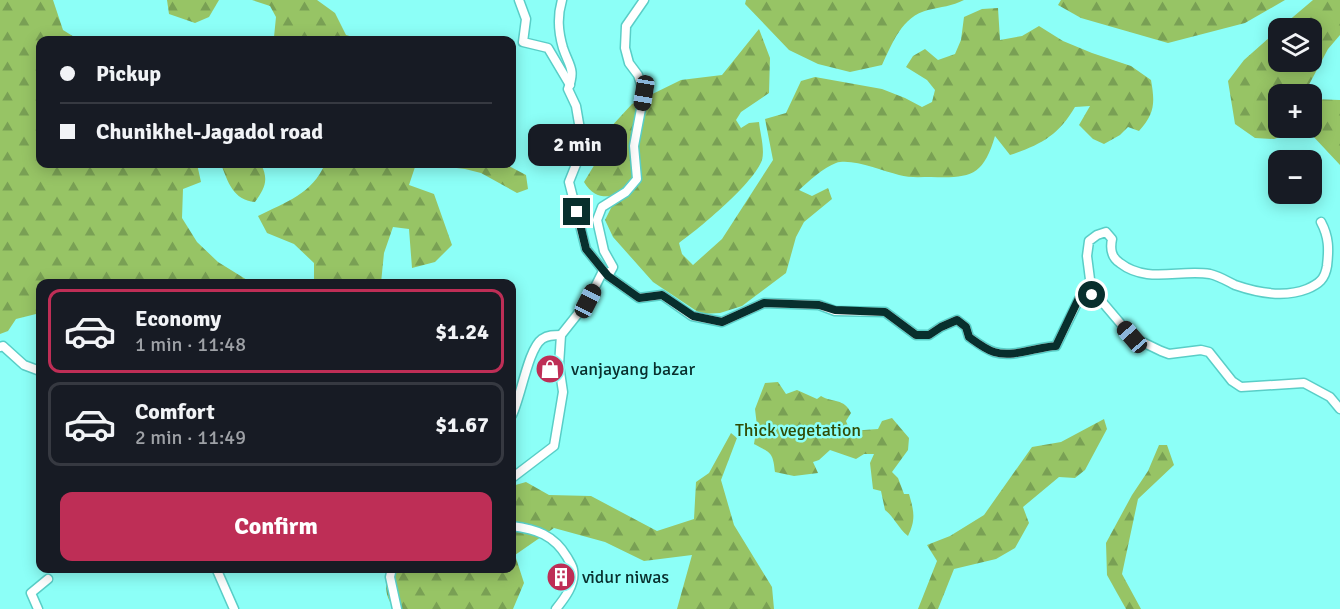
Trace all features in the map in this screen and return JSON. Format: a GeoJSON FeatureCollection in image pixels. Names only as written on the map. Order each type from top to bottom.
{"type":"FeatureCollection","features":[{"type":"Feature","properties":{"kind":"street"},"geometry":{"type":"LineString","coordinates":[[519,0],[526,19],[523,42],[548,48],[570,85]]}},
{"type":"Feature","properties":{"kind":"street"},"geometry":{"type":"LineString","coordinates":[[562,0],[557,15],[564,49],[573,68],[568,89],[576,106],[583,147],[569,182],[586,249],[608,275],[639,298],[662,295],[693,316],[722,322],[764,303],[819,305],[835,310],[885,312],[916,335],[929,335],[957,320],[966,327],[969,337],[995,352],[1024,351],[1056,346],[1079,298],[1092,295],[1104,304],[1132,337],[1161,351],[1169,354],[1201,350],[1209,352],[1232,381],[1241,387],[1304,383],[1330,397],[1340,409]]}},
{"type":"Feature","properties":{"kind":"street"},"geometry":{"type":"LineString","coordinates":[[516,475],[554,446],[563,392],[560,365],[561,334],[613,267],[604,251],[597,220],[602,207],[626,192],[637,179],[634,146],[644,93],[638,75],[629,63],[625,48],[626,26],[644,0]]}},
{"type":"Feature","properties":{"kind":"street"},"geometry":{"type":"LineString","coordinates":[[1092,295],[1087,256],[1089,242],[1097,235],[1106,232],[1112,239],[1110,246],[1116,260],[1140,274],[1207,274],[1256,291],[1286,295],[1303,291],[1318,285],[1326,275],[1329,246],[1321,222]]}},
{"type":"Feature","properties":{"kind":"street"},"geometry":{"type":"LineString","coordinates":[[516,407],[531,357],[540,340],[549,335],[561,334]]}},
{"type":"Feature","properties":{"kind":"street"},"geometry":{"type":"LineString","coordinates":[[0,347],[3,346],[24,365],[36,370]]}},
{"type":"Feature","properties":{"kind":"street"},"geometry":{"type":"LineString","coordinates":[[516,527],[536,530],[550,537],[563,551],[573,570],[572,580],[565,597],[556,609]]}},
{"type":"Feature","properties":{"kind":"street"},"geometry":{"type":"LineString","coordinates":[[218,573],[234,609]]}},
{"type":"Feature","properties":{"kind":"street"},"geometry":{"type":"LineString","coordinates":[[391,573],[390,578],[397,609]]}},
{"type":"Feature","properties":{"kind":"street"},"geometry":{"type":"LineString","coordinates":[[38,609],[31,593],[48,579]]}},
{"type":"Feature","properties":{"kind":"green space"},"geometry":{"type":"Polygon","coordinates":[[[0,0],[53,0],[63,30],[73,36],[36,36],[36,168],[198,168],[201,182],[183,189],[182,218],[197,242],[218,262],[246,279],[36,279],[36,314],[16,319],[8,331],[0,334],[0,0]]]}},
{"type":"Feature","properties":{"kind":"green space"},"geometry":{"type":"Polygon","coordinates":[[[167,0],[219,0],[209,17],[195,23],[169,14],[167,0]]]}},
{"type":"Feature","properties":{"kind":"green space"},"geometry":{"type":"Polygon","coordinates":[[[252,0],[317,0],[335,13],[346,35],[350,36],[274,36],[276,17],[270,6],[252,0]]]}},
{"type":"Feature","properties":{"kind":"green space"},"geometry":{"type":"Polygon","coordinates":[[[746,0],[964,0],[919,13],[911,18],[899,32],[882,65],[850,72],[818,64],[789,50],[745,4],[746,0]]]}},
{"type":"Feature","properties":{"kind":"green space"},"geometry":{"type":"Polygon","coordinates":[[[1061,0],[1285,0],[1245,23],[1168,43],[1081,18],[1058,5],[1061,0]]]}},
{"type":"Feature","properties":{"kind":"green space"},"geometry":{"type":"Polygon","coordinates":[[[1313,0],[1340,0],[1340,35],[1322,60],[1322,18],[1292,18],[1313,0]]]}},
{"type":"Feature","properties":{"kind":"green space"},"geometry":{"type":"Polygon","coordinates":[[[998,8],[1000,40],[1022,36],[1039,26],[1063,41],[1131,66],[1151,80],[1153,95],[1151,113],[1139,131],[1128,127],[1120,135],[1104,144],[1093,139],[1079,125],[1090,106],[1075,107],[1062,125],[1047,138],[1010,155],[995,136],[980,167],[965,175],[907,177],[850,162],[831,165],[799,190],[812,196],[828,188],[832,199],[804,222],[796,237],[786,273],[742,306],[720,313],[701,314],[653,282],[613,237],[605,220],[612,206],[623,198],[619,195],[599,195],[591,191],[584,182],[601,154],[609,129],[632,104],[681,80],[722,75],[759,29],[770,58],[769,93],[741,112],[736,120],[741,128],[749,123],[759,122],[763,146],[762,160],[749,181],[738,192],[679,243],[682,254],[693,265],[722,239],[773,160],[765,119],[786,113],[801,81],[815,77],[882,89],[922,107],[932,102],[935,90],[927,80],[906,67],[913,56],[925,49],[938,60],[955,54],[961,40],[964,17],[982,9],[998,8]]]}},
{"type":"Feature","properties":{"kind":"green space"},"geometry":{"type":"Polygon","coordinates":[[[1268,39],[1268,72],[1316,72],[1309,84],[1268,84],[1268,138],[1277,138],[1274,139],[1255,138],[1235,124],[1228,81],[1244,60],[1268,39]]]}},
{"type":"Feature","properties":{"kind":"green space"},"geometry":{"type":"Polygon","coordinates":[[[1322,99],[1340,100],[1340,165],[1315,138],[1322,138],[1322,99]]]}},
{"type":"Feature","properties":{"kind":"green space"},"geometry":{"type":"Polygon","coordinates":[[[223,168],[262,168],[265,175],[265,184],[255,202],[241,198],[229,183],[223,168]]]}},
{"type":"Feature","properties":{"kind":"green space"},"geometry":{"type":"Polygon","coordinates":[[[323,168],[415,168],[409,185],[434,194],[452,245],[435,262],[412,268],[409,229],[393,227],[384,253],[381,279],[314,279],[314,263],[294,244],[267,233],[258,216],[297,196],[320,174],[323,168]]]}},
{"type":"Feature","properties":{"kind":"green space"},"geometry":{"type":"Polygon","coordinates":[[[457,168],[513,168],[526,175],[528,189],[517,193],[481,173],[457,168]]]}},
{"type":"Feature","properties":{"kind":"green space","name":"Thick vegetation"},"geometry":{"type":"Polygon","coordinates":[[[778,382],[786,394],[797,390],[817,399],[821,396],[845,405],[851,413],[846,421],[850,431],[878,429],[882,421],[892,418],[909,438],[908,450],[892,472],[898,478],[904,494],[909,494],[911,500],[913,520],[908,536],[885,510],[881,491],[873,489],[870,463],[874,454],[864,454],[856,459],[830,450],[819,460],[813,462],[818,473],[794,476],[775,472],[770,454],[754,444],[757,426],[755,409],[765,383],[778,382]]]}},
{"type":"Feature","properties":{"kind":"green space"},"geometry":{"type":"Polygon","coordinates":[[[1104,419],[1107,429],[1085,470],[1075,478],[1059,477],[1023,507],[1029,523],[1015,548],[996,559],[954,569],[938,609],[918,609],[937,561],[927,545],[950,536],[984,515],[1032,447],[1061,442],[1104,419]]]}},
{"type":"Feature","properties":{"kind":"green space"},"geometry":{"type":"Polygon","coordinates":[[[731,433],[737,438],[721,480],[734,525],[772,587],[774,609],[677,609],[692,555],[644,561],[605,542],[554,528],[516,554],[516,485],[526,482],[549,495],[591,496],[657,531],[694,519],[696,482],[709,473],[731,433]]]}},
{"type":"Feature","properties":{"kind":"green space"},"geometry":{"type":"Polygon","coordinates":[[[1159,445],[1167,445],[1174,465],[1138,499],[1122,574],[1141,609],[1126,609],[1107,575],[1106,543],[1148,471],[1159,445]]]}},
{"type":"Feature","properties":{"kind":"green space"},"geometry":{"type":"Polygon","coordinates":[[[516,558],[524,583],[513,609],[396,609],[387,596],[388,573],[516,573],[516,558]]]}},
{"type":"Feature","properties":{"kind":"place","name":"vanjayang bazar"},"geometry":{"type":"Point","coordinates":[550,369]}},
{"type":"Feature","properties":{"kind":"place","name":"vidur niwas"},"geometry":{"type":"Point","coordinates":[561,577]}},
{"type":"Feature","properties":{"kind":"route"},"geometry":{"type":"LineString","coordinates":[[577,212],[586,249],[608,276],[639,298],[662,295],[693,316],[722,322],[764,303],[819,305],[835,310],[885,312],[916,335],[929,335],[957,320],[966,327],[969,337],[977,343],[995,352],[1007,353],[1056,346],[1079,298],[1092,295]]}}]}
